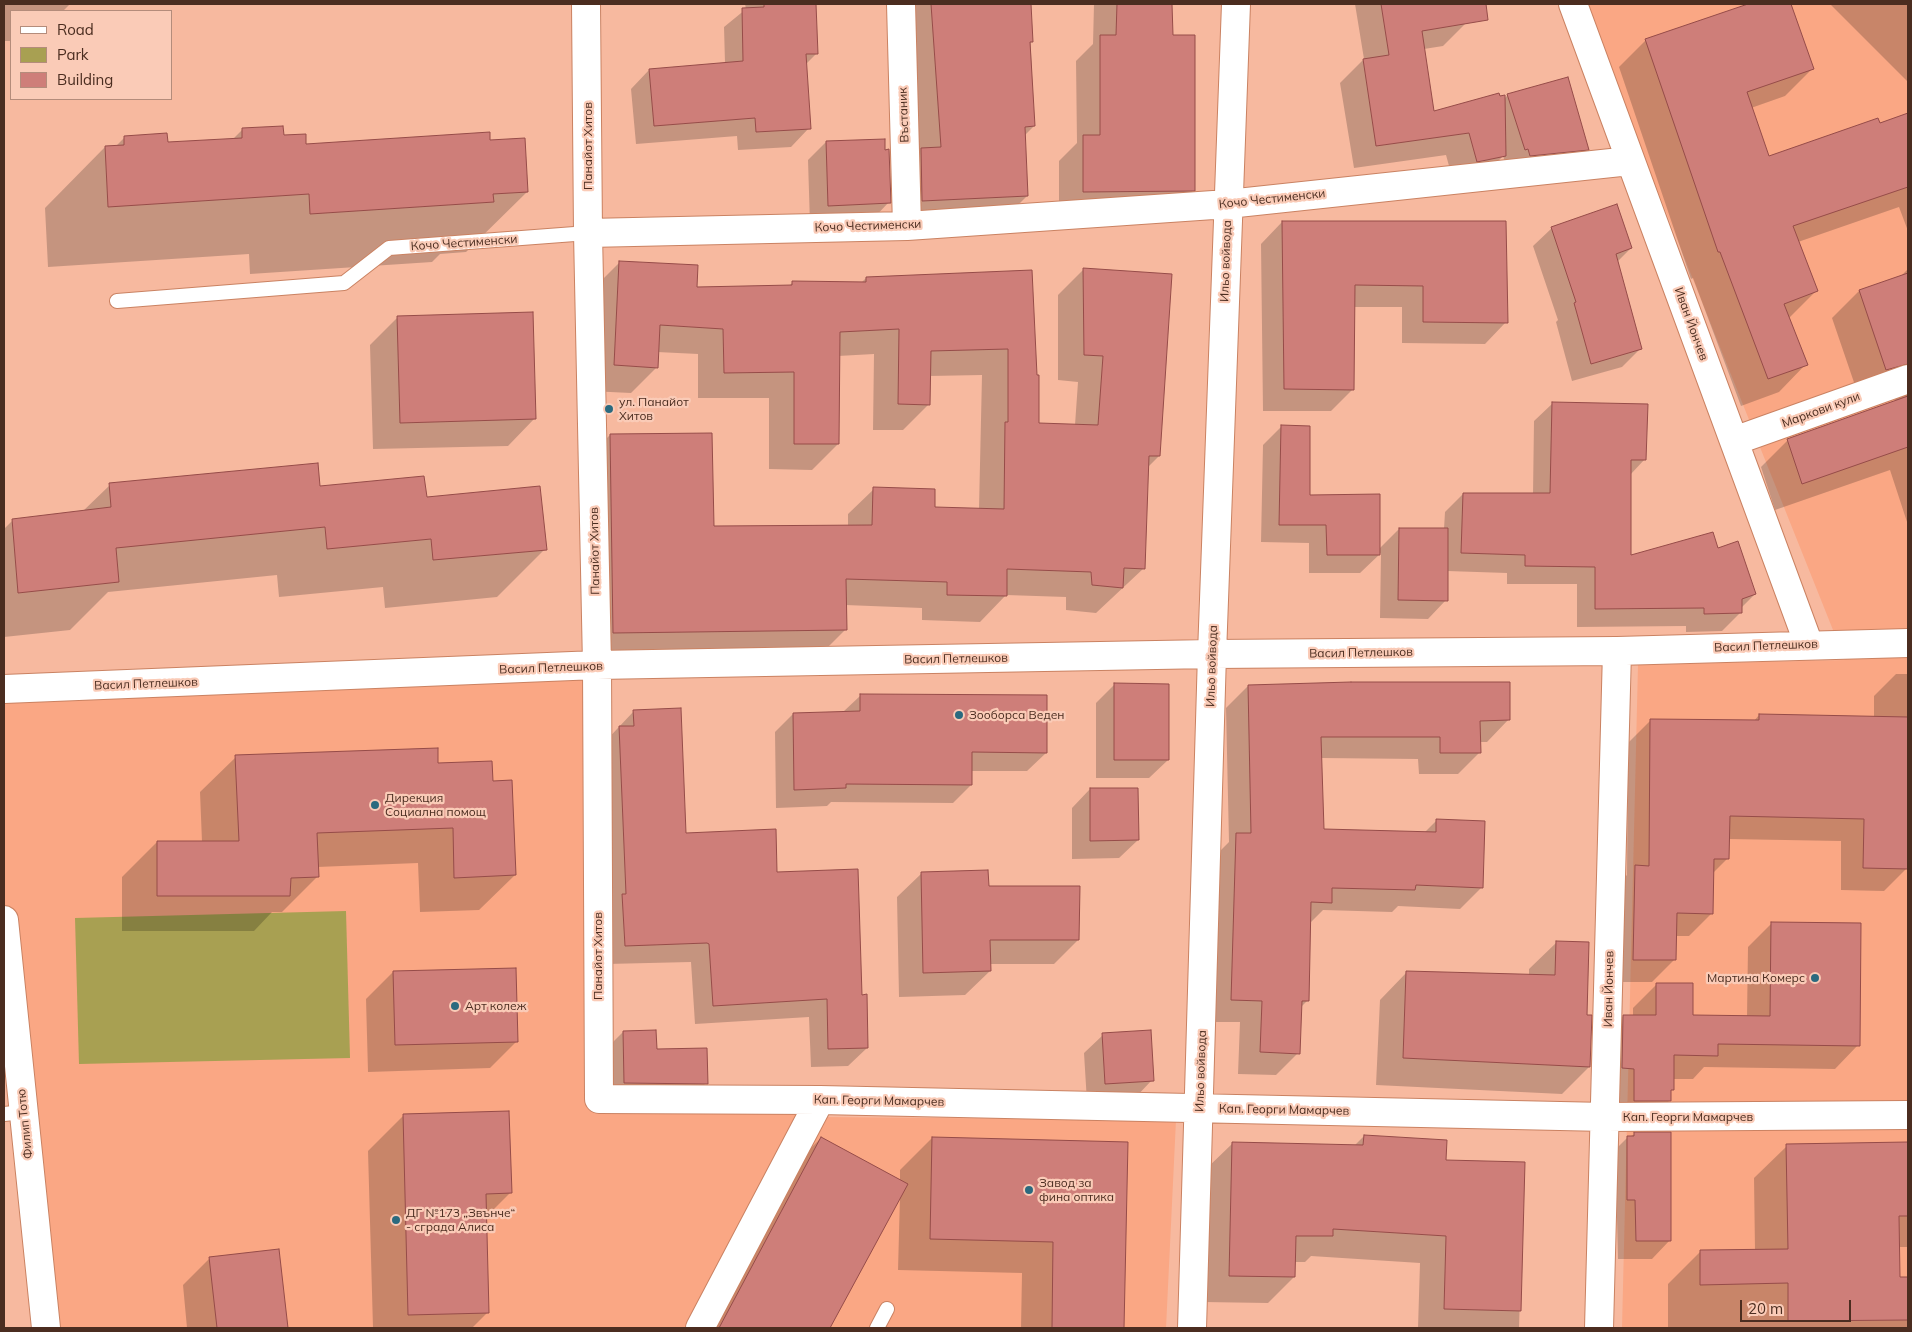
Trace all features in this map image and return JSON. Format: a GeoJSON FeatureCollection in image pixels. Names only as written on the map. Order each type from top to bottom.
{"type":"FeatureCollection","features":[{"type":"Feature","properties":{"kind":"street","name":"Панайот Хитов"},"geometry":{"type":"LineString","coordinates":[[586,4],[588,233],[597,666],[599,1099]]}},
{"type":"Feature","properties":{"kind":"street","name":"Въстаник"},"geometry":{"type":"LineString","coordinates":[[901,4],[907,226]]}},
{"type":"Feature","properties":{"kind":"street","name":"Ильо войвода"},"geometry":{"type":"LineString","coordinates":[[1192,1328],[1212,654],[1236,4]]}},
{"type":"Feature","properties":{"kind":"street","name":"Иван Йончев"},"geometry":{"type":"LineString","coordinates":[[1572,4],[1809,645]]}},
{"type":"Feature","properties":{"kind":"street","name":"Кочо Честименски"},"geometry":{"type":"LineString","coordinates":[[588,233],[907,226],[1228,204],[1630,161]]}},
{"type":"Feature","properties":{"kind":"street","name":"Маркови кули"},"geometry":{"type":"LineString","coordinates":[[1734,441],[1908,379]]}},
{"type":"Feature","properties":{"kind":"street","name":"Васил Петлешков"},"geometry":{"type":"LineString","coordinates":[[4,689],[597,666],[1212,654],[1617,650],[1908,643]]}},
{"type":"Feature","properties":{"kind":"street","name":"Иван Йончев"},"geometry":{"type":"LineString","coordinates":[[1600,1328],[1617,650]]}},
{"type":"Feature","properties":{"kind":"street","name":"Филип Тотю"},"geometry":{"type":"LineString","coordinates":[[4,920],[14,1113],[46,1328]]}},
{"type":"Feature","properties":{"kind":"street","name":"Кап. Георги Мамарчев"},"geometry":{"type":"LineString","coordinates":[[599,1099],[820,1100],[1606,1117],[1908,1115]]}},
{"type":"Feature","properties":{"kind":"street"},"geometry":{"type":"LineString","coordinates":[[700,1328],[820,1100]]}},
{"type":"Feature","properties":{"kind":"lane","name":"Кочо Честименски"},"geometry":{"type":"LineString","coordinates":[[117,301],[344,283],[389,248],[588,233]]}},
{"type":"Feature","properties":{"kind":"lane"},"geometry":{"type":"LineString","coordinates":[[876,1328],[887,1309]]}},
{"type":"Feature","properties":{"kind":"shaded area"},"geometry":{"type":"Polygon","coordinates":[[[1583,4],[1908,4],[1908,1328],[1622,1328],[1638,665],[1845,660],[1583,4]]]}},
{"type":"Feature","properties":{"kind":"shaded area"},"geometry":{"type":"Polygon","coordinates":[[[597,665],[599,1099],[820,1100],[700,1328],[46,1328],[4,920],[4,689],[597,665]]]}},
{"type":"Feature","properties":{"kind":"shaded area"},"geometry":{"type":"Polygon","coordinates":[[[819,1117],[1176,1120],[1166,1328],[711,1328],[819,1117]]]}},
{"type":"Feature","properties":{"kind":"green space"},"geometry":{"type":"Polygon","coordinates":[[[346,911],[350,1058],[79,1064],[75,918],[346,911]]]}},
{"type":"Feature","properties":{"kind":"building"},"geometry":{"type":"Polygon","coordinates":[[[764,4],[816,4],[818,54],[806,54],[811,129],[756,132],[755,118],[654,126],[649,69],[743,61],[742,8],[764,7],[764,4]]]}},
{"type":"Feature","properties":{"kind":"building"},"geometry":{"type":"Polygon","coordinates":[[[931,4],[1031,4],[1033,42],[1030,42],[1035,126],[1025,127],[1028,196],[922,201],[921,148],[941,147],[931,4]]]}},
{"type":"Feature","properties":{"kind":"building"},"geometry":{"type":"Polygon","coordinates":[[[1117,4],[1172,4],[1173,35],[1195,35],[1195,191],[1083,192],[1083,135],[1100,135],[1100,35],[1116,35],[1117,4]]]}},
{"type":"Feature","properties":{"kind":"building"},"geometry":{"type":"Polygon","coordinates":[[[1381,4],[1486,4],[1488,20],[1422,31],[1434,111],[1499,93],[1500,96],[1505,95],[1506,156],[1477,162],[1469,133],[1376,146],[1363,59],[1389,55],[1381,4]]]}},
{"type":"Feature","properties":{"kind":"building"},"geometry":{"type":"Polygon","coordinates":[[[1748,4],[1791,4],[1814,69],[1747,92],[1769,156],[1878,118],[1880,123],[1908,113],[1908,187],[1793,226],[1818,291],[1784,304],[1808,365],[1768,379],[1720,252],[1718,252],[1645,39],[1748,4]]]}},
{"type":"Feature","properties":{"kind":"building"},"geometry":{"type":"Polygon","coordinates":[[[1568,77],[1589,150],[1530,156],[1528,149],[1525,150],[1507,94],[1568,77]]]}},
{"type":"Feature","properties":{"kind":"building"},"geometry":{"type":"Polygon","coordinates":[[[283,126],[284,135],[306,134],[306,144],[490,132],[490,140],[525,138],[528,192],[493,194],[494,202],[310,214],[309,194],[108,207],[105,146],[124,145],[124,136],[167,133],[168,142],[242,138],[242,128],[283,126]]]}},
{"type":"Feature","properties":{"kind":"building"},"geometry":{"type":"Polygon","coordinates":[[[885,139],[885,150],[889,149],[891,203],[828,206],[826,141],[885,139]]]}},
{"type":"Feature","properties":{"kind":"building"},"geometry":{"type":"Polygon","coordinates":[[[1617,204],[1632,248],[1616,254],[1642,349],[1591,364],[1574,303],[1576,302],[1551,227],[1617,204]]]}},
{"type":"Feature","properties":{"kind":"building"},"geometry":{"type":"Polygon","coordinates":[[[1282,221],[1506,221],[1508,323],[1423,322],[1423,286],[1355,285],[1354,390],[1284,389],[1282,221]]]}},
{"type":"Feature","properties":{"kind":"building"},"geometry":{"type":"Polygon","coordinates":[[[619,261],[698,265],[697,287],[792,285],[792,281],[866,282],[866,277],[1032,270],[1037,375],[1039,375],[1039,423],[1098,425],[1103,356],[1084,355],[1083,268],[1172,274],[1160,456],[1149,456],[1145,569],[1124,568],[1123,588],[1092,585],[1091,572],[1007,569],[1007,596],[947,595],[947,582],[846,579],[847,630],[613,633],[610,434],[712,433],[714,526],[872,525],[873,487],[935,489],[935,507],[1004,509],[1005,422],[1008,422],[1008,349],[931,351],[930,405],[898,404],[899,329],[840,332],[839,444],[794,444],[794,372],[724,373],[723,329],[660,325],[658,368],[614,365],[619,261]]]}},
{"type":"Feature","properties":{"kind":"building"},"geometry":{"type":"Polygon","coordinates":[[[1908,273],[1908,364],[1886,370],[1859,290],[1908,273]]]}},
{"type":"Feature","properties":{"kind":"building"},"geometry":{"type":"Polygon","coordinates":[[[533,312],[536,419],[400,423],[397,316],[533,312]]]}},
{"type":"Feature","properties":{"kind":"building"},"geometry":{"type":"Polygon","coordinates":[[[1908,396],[1908,447],[1802,484],[1787,439],[1908,396]]]}},
{"type":"Feature","properties":{"kind":"building"},"geometry":{"type":"Polygon","coordinates":[[[1552,402],[1648,404],[1646,460],[1631,460],[1631,555],[1713,532],[1718,548],[1738,541],[1756,594],[1742,599],[1742,613],[1704,614],[1704,608],[1595,609],[1595,567],[1525,566],[1525,555],[1461,553],[1463,493],[1550,493],[1552,402]]]}},
{"type":"Feature","properties":{"kind":"building"},"geometry":{"type":"Polygon","coordinates":[[[1281,425],[1310,426],[1310,495],[1380,494],[1380,555],[1327,555],[1326,525],[1279,525],[1281,425]]]}},
{"type":"Feature","properties":{"kind":"building"},"geometry":{"type":"Polygon","coordinates":[[[318,463],[320,486],[424,476],[427,497],[540,486],[547,550],[433,560],[431,539],[327,549],[325,527],[116,548],[119,582],[18,593],[12,519],[111,507],[109,483],[318,463]]]}},
{"type":"Feature","properties":{"kind":"building"},"geometry":{"type":"Polygon","coordinates":[[[1399,528],[1448,528],[1448,601],[1398,600],[1399,528]]]}},
{"type":"Feature","properties":{"kind":"building"},"geometry":{"type":"Polygon","coordinates":[[[1351,682],[1510,682],[1510,720],[1480,721],[1481,753],[1440,753],[1440,737],[1321,737],[1324,829],[1436,832],[1436,819],[1485,821],[1483,888],[1416,885],[1415,890],[1332,888],[1332,903],[1311,902],[1309,1001],[1302,1001],[1300,1054],[1260,1052],[1262,1001],[1231,1000],[1236,833],[1251,833],[1248,685],[1351,682]]]}},
{"type":"Feature","properties":{"kind":"building"},"geometry":{"type":"Polygon","coordinates":[[[1114,683],[1169,684],[1169,760],[1114,760],[1114,683]]]}},
{"type":"Feature","properties":{"kind":"building"},"geometry":{"type":"Polygon","coordinates":[[[860,694],[1047,695],[1047,753],[972,752],[972,785],[846,784],[846,788],[794,790],[793,713],[860,711],[860,694]]]}},
{"type":"Feature","properties":{"kind":"building"},"geometry":{"type":"Polygon","coordinates":[[[681,708],[686,833],[776,829],[777,872],[858,869],[862,995],[867,994],[868,1048],[828,1049],[827,999],[713,1006],[709,944],[707,943],[625,946],[622,894],[626,894],[619,726],[634,726],[633,710],[681,708]]]}},
{"type":"Feature","properties":{"kind":"building"},"geometry":{"type":"Polygon","coordinates":[[[1759,714],[1908,717],[1908,869],[1863,868],[1864,819],[1730,816],[1729,859],[1714,859],[1713,914],[1677,913],[1676,960],[1633,960],[1635,865],[1649,866],[1650,719],[1759,720],[1759,714]]]}},
{"type":"Feature","properties":{"kind":"building","name":"Дирекция Социална помощ"},"geometry":{"type":"Polygon","coordinates":[[[438,748],[438,763],[492,761],[493,781],[512,780],[516,875],[454,878],[453,828],[317,833],[319,877],[291,878],[290,896],[157,896],[157,841],[239,841],[235,755],[438,748]]]}},
{"type":"Feature","properties":{"kind":"building"},"geometry":{"type":"Polygon","coordinates":[[[1090,788],[1138,788],[1139,840],[1090,841],[1090,788]]]}},
{"type":"Feature","properties":{"kind":"building"},"geometry":{"type":"Polygon","coordinates":[[[988,870],[989,886],[1080,886],[1079,940],[990,940],[991,971],[923,973],[921,872],[988,870]]]}},
{"type":"Feature","properties":{"kind":"building"},"geometry":{"type":"Polygon","coordinates":[[[1771,922],[1861,923],[1860,1046],[1718,1044],[1718,1056],[1674,1055],[1674,1090],[1671,1090],[1671,1101],[1634,1101],[1634,1069],[1622,1068],[1623,1015],[1656,1015],[1656,983],[1693,983],[1693,1015],[1770,1016],[1771,922]]]}},
{"type":"Feature","properties":{"kind":"building"},"geometry":{"type":"Polygon","coordinates":[[[1556,941],[1589,942],[1587,1015],[1592,1015],[1590,1067],[1403,1058],[1406,971],[1555,975],[1556,941]]]}},
{"type":"Feature","properties":{"kind":"building","name":"Арт колеж"},"geometry":{"type":"Polygon","coordinates":[[[516,968],[518,1042],[395,1045],[393,971],[516,968]]]}},
{"type":"Feature","properties":{"kind":"building"},"geometry":{"type":"Polygon","coordinates":[[[656,1030],[657,1049],[707,1048],[708,1084],[624,1083],[623,1031],[656,1030]]]}},
{"type":"Feature","properties":{"kind":"building"},"geometry":{"type":"Polygon","coordinates":[[[1151,1030],[1154,1081],[1105,1084],[1102,1033],[1151,1030]]]}},
{"type":"Feature","properties":{"kind":"building"},"geometry":{"type":"Polygon","coordinates":[[[509,1111],[512,1193],[486,1194],[489,1313],[408,1315],[403,1114],[509,1111]]]}},
{"type":"Feature","properties":{"kind":"building"},"geometry":{"type":"Polygon","coordinates":[[[1634,1132],[1671,1132],[1671,1241],[1636,1241],[1635,1200],[1627,1200],[1627,1136],[1634,1136],[1634,1132]]]}},
{"type":"Feature","properties":{"kind":"building"},"geometry":{"type":"Polygon","coordinates":[[[1364,1135],[1447,1140],[1446,1160],[1525,1162],[1521,1311],[1444,1309],[1446,1236],[1333,1229],[1333,1236],[1296,1236],[1295,1277],[1229,1276],[1232,1142],[1363,1145],[1364,1135]]]}},
{"type":"Feature","properties":{"kind":"building"},"geometry":{"type":"Polygon","coordinates":[[[821,1137],[908,1184],[830,1328],[719,1328],[821,1137]]]}},
{"type":"Feature","properties":{"kind":"building","name":"Завод за фина оптика"},"geometry":{"type":"Polygon","coordinates":[[[932,1137],[1128,1142],[1124,1328],[1052,1328],[1053,1242],[930,1239],[932,1137]]]}},
{"type":"Feature","properties":{"kind":"building"},"geometry":{"type":"Polygon","coordinates":[[[1908,1142],[1908,1216],[1899,1216],[1900,1277],[1908,1277],[1908,1320],[1788,1321],[1788,1283],[1700,1285],[1700,1250],[1788,1249],[1786,1144],[1908,1142]]]}},
{"type":"Feature","properties":{"kind":"building"},"geometry":{"type":"Polygon","coordinates":[[[279,1249],[288,1328],[217,1328],[209,1257],[279,1249]]]}},
{"type":"Feature","properties":{"kind":"place","name":"ул. Панайот Хитов"},"geometry":{"type":"Point","coordinates":[609,409]}},
{"type":"Feature","properties":{"kind":"place","name":"Зооборса Веден"},"geometry":{"type":"Point","coordinates":[959,715]}},
{"type":"Feature","properties":{"kind":"place","name":"Дирекция Социална помощ"},"geometry":{"type":"Point","coordinates":[375,805]}},
{"type":"Feature","properties":{"kind":"place","name":"Мартина Комерс"},"geometry":{"type":"Point","coordinates":[1815,978]}},
{"type":"Feature","properties":{"kind":"place","name":"Арт колеж"},"geometry":{"type":"Point","coordinates":[455,1006]}},
{"type":"Feature","properties":{"kind":"place","name":"Завод за фина оптика"},"geometry":{"type":"Point","coordinates":[1029,1190]}},
{"type":"Feature","properties":{"kind":"place","name":"ДГ №173 „Звънче“ - сграда Алиса"},"geometry":{"type":"Point","coordinates":[396,1220]}}]}
